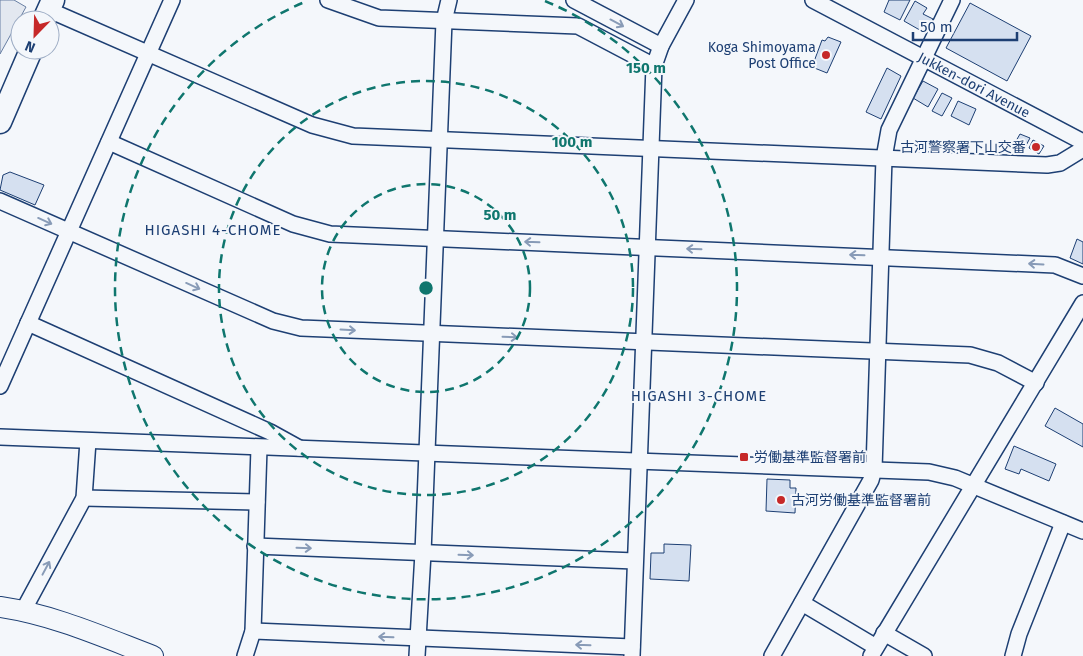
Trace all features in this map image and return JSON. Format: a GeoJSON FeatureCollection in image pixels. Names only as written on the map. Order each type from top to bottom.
{"type":"FeatureCollection","features":[{"type":"Feature","properties":{"kind":"highway"},"geometry":{"type":"LineString","coordinates":[[0,122],[27,60]]}},
{"type":"Feature","properties":{"kind":"main road"},"geometry":{"type":"LineString","coordinates":[[0,608],[23,611],[57,620],[153,656]]}},
{"type":"Feature","properties":{"kind":"street"},"geometry":{"type":"LineString","coordinates":[[0,386],[172,0]]}},
{"type":"Feature","properties":{"kind":"street"},"geometry":{"type":"LineString","coordinates":[[328,0],[379,18],[578,26],[654,66]]}},
{"type":"Feature","properties":{"kind":"street"},"geometry":{"type":"LineString","coordinates":[[417,656],[423,553],[444,21],[449,0]]}},
{"type":"Feature","properties":{"kind":"street"},"geometry":{"type":"LineString","coordinates":[[574,0],[661,46]]}},
{"type":"Feature","properties":{"kind":"street"},"geometry":{"type":"LineString","coordinates":[[254,632],[418,638],[632,652],[654,66],[661,46],[686,0]]}},
{"type":"Feature","properties":{"kind":"street","name":"Jukken-dori Avenue"},"geometry":{"type":"LineString","coordinates":[[813,0],[1083,142]]}},
{"type":"Feature","properties":{"kind":"street"},"geometry":{"type":"LineString","coordinates":[[772,656],[871,480],[874,469],[884,158],[889,130],[952,0]]}},
{"type":"Feature","properties":{"kind":"street"},"geometry":{"type":"LineString","coordinates":[[60,15],[312,125],[353,136],[1047,165],[1060,163],[1083,149]]}},
{"type":"Feature","properties":{"kind":"street"},"geometry":{"type":"LineString","coordinates":[[109,142],[311,230],[330,234],[881,256],[1055,265],[1083,276]]}},
{"type":"Feature","properties":{"kind":"street"},"geometry":{"type":"LineString","coordinates":[[0,201],[288,325],[301,328],[970,355],[998,363],[1036,382]]}},
{"type":"Feature","properties":{"kind":"street"},"geometry":{"type":"LineString","coordinates":[[802,603],[873,652],[1083,303]]}},
{"type":"Feature","properties":{"kind":"street"},"geometry":{"type":"LineString","coordinates":[[28,323],[261,428],[300,449]]}},
{"type":"Feature","properties":{"kind":"street"},"geometry":{"type":"LineString","coordinates":[[0,438],[929,472],[973,486],[1083,531]]}},
{"type":"Feature","properties":{"kind":"street"},"geometry":{"type":"LineString","coordinates":[[23,611],[84,498],[88,441]]}},
{"type":"Feature","properties":{"kind":"street"},"geometry":{"type":"LineString","coordinates":[[246,656],[254,632],[255,546],[260,448]]}},
{"type":"Feature","properties":{"kind":"street"},"geometry":{"type":"LineString","coordinates":[[84,498],[257,502]]}},
{"type":"Feature","properties":{"kind":"street"},"geometry":{"type":"LineString","coordinates":[[1014,656],[1019,634],[1063,523]]}},
{"type":"Feature","properties":{"kind":"street"},"geometry":{"type":"LineString","coordinates":[[255,546],[635,561]]}},
{"type":"Feature","properties":{"kind":"street"},"geometry":{"type":"LineString","coordinates":[[884,633],[924,656]]}},
{"type":"Feature","properties":{"kind":"shaded area"},"geometry":{"type":"Polygon","coordinates":[[[0,0],[14,0],[26,7],[24,10],[10,10],[10,36],[0,54],[0,0]]]}},
{"type":"Feature","properties":{"kind":"building"},"geometry":{"type":"Polygon","coordinates":[[[889,0],[910,0],[900,20],[884,12],[889,0]]]}},
{"type":"Feature","properties":{"kind":"building"},"geometry":{"type":"Polygon","coordinates":[[[915,1],[927,8],[923,14],[933,19],[925,33],[904,21],[915,1]]]}},
{"type":"Feature","properties":{"kind":"building"},"geometry":{"type":"Polygon","coordinates":[[[970,3],[1031,36],[1007,81],[946,48],[970,3]]]}},
{"type":"Feature","properties":{"kind":"building"},"geometry":{"type":"Polygon","coordinates":[[[828,37],[841,42],[827,73],[812,67],[822,40],[825,41],[828,37]]]}},
{"type":"Feature","properties":{"kind":"building"},"geometry":{"type":"Polygon","coordinates":[[[887,68],[901,76],[881,119],[866,112],[887,68]]]}},
{"type":"Feature","properties":{"kind":"building"},"geometry":{"type":"Polygon","coordinates":[[[923,81],[938,89],[928,107],[913,98],[923,81]]]}},
{"type":"Feature","properties":{"kind":"building"},"geometry":{"type":"Polygon","coordinates":[[[942,93],[952,98],[942,116],[932,111],[942,93]]]}},
{"type":"Feature","properties":{"kind":"building"},"geometry":{"type":"Polygon","coordinates":[[[958,101],[976,109],[969,125],[951,116],[958,101]]]}},
{"type":"Feature","properties":{"kind":"building"},"geometry":{"type":"Polygon","coordinates":[[[1020,134],[1030,138],[1022,153],[1012,148],[1020,134]]]}},
{"type":"Feature","properties":{"kind":"building","name":"古河警察署下山交番"},"geometry":{"type":"Polygon","coordinates":[[[1033,140],[1044,146],[1039,154],[1029,148],[1033,140]]]}},
{"type":"Feature","properties":{"kind":"building"},"geometry":{"type":"Polygon","coordinates":[[[10,172],[44,185],[35,205],[0,190],[3,175],[10,172]]]}},
{"type":"Feature","properties":{"kind":"building"},"geometry":{"type":"Polygon","coordinates":[[[1077,239],[1083,242],[1083,264],[1070,258],[1077,239]]]}},
{"type":"Feature","properties":{"kind":"building"},"geometry":{"type":"Polygon","coordinates":[[[1055,408],[1083,424],[1083,447],[1045,426],[1055,408]]]}},
{"type":"Feature","properties":{"kind":"building"},"geometry":{"type":"Polygon","coordinates":[[[1014,446],[1056,464],[1049,481],[1021,469],[1019,474],[1005,469],[1014,446]]]}},
{"type":"Feature","properties":{"kind":"building","name":"古河労働基準監督署前"},"geometry":{"type":"Polygon","coordinates":[[[767,479],[790,480],[790,488],[796,488],[795,513],[766,511],[767,479]]]}},
{"type":"Feature","properties":{"kind":"building"},"geometry":{"type":"Polygon","coordinates":[[[664,544],[691,545],[689,581],[650,579],[651,553],[664,553],[664,544]]]}},
{"type":"Feature","properties":{"kind":"place","name":"Koga Shimoyama Post Office"},"geometry":{"type":"Point","coordinates":[826,55]}},
{"type":"Feature","properties":{"kind":"place","name":"古河警察署下山交番"},"geometry":{"type":"Point","coordinates":[1036,147]}},
{"type":"Feature","properties":{"kind":"place","name":"労働基準監督署前"},"geometry":{"type":"Point","coordinates":[744,457]}},
{"type":"Feature","properties":{"kind":"place","name":"古河労働基準監督署前"},"geometry":{"type":"Point","coordinates":[781,500]}},
{"type":"Feature","properties":{"kind":"district","name":"HIGASHI 4-CHOME"},"geometry":{"type":"Point","coordinates":[213,230]}},
{"type":"Feature","properties":{"kind":"district","name":"HIGASHI 3-CHOME"},"geometry":{"type":"Point","coordinates":[699,396]}}]}
